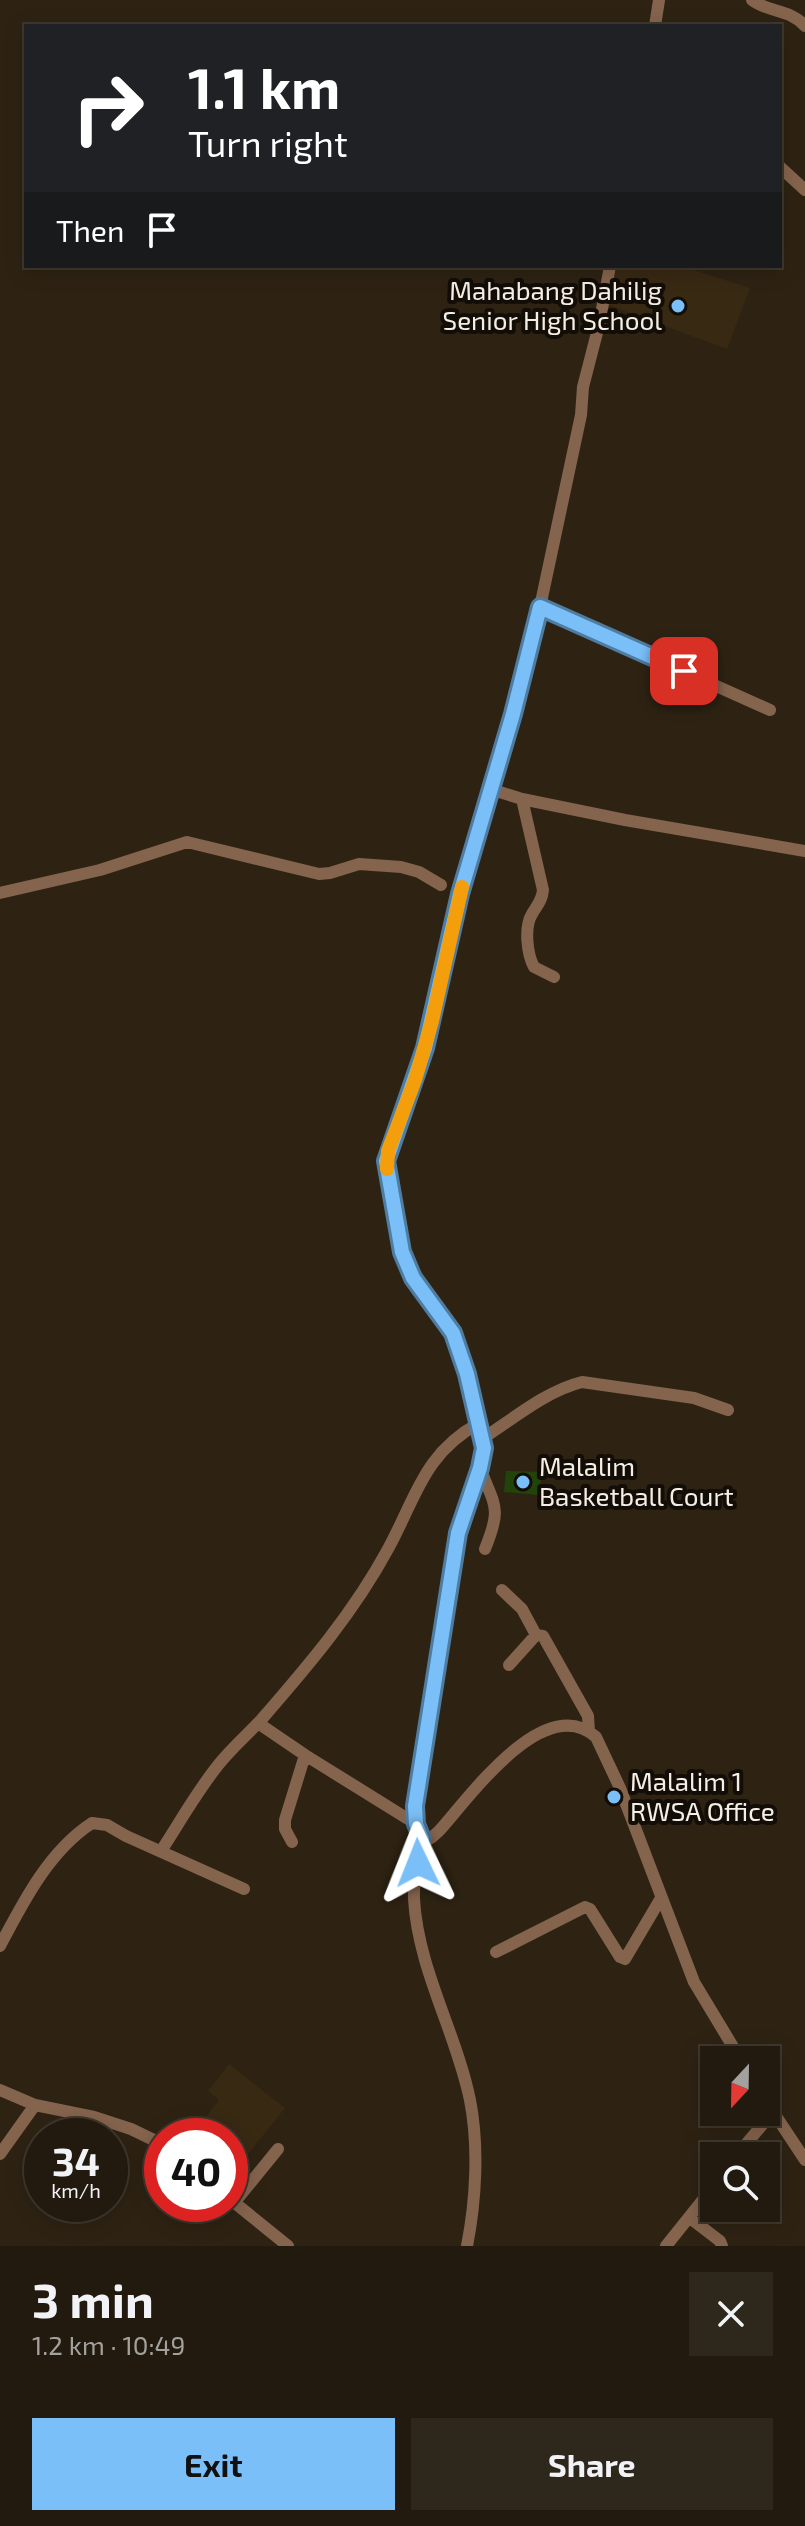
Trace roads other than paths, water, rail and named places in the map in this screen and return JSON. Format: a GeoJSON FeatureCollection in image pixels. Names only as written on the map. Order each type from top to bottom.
{"type":"FeatureCollection","features":[{"type":"Feature","properties":{"kind":"street"},"geometry":{"type":"LineString","coordinates":[[655,24],[659,0]]}},
{"type":"Feature","properties":{"kind":"street"},"geometry":{"type":"LineString","coordinates":[[752,0],[763,8],[794,15],[805,26]]}},
{"type":"Feature","properties":{"kind":"street"},"geometry":{"type":"LineString","coordinates":[[782,169],[805,190]]}},
{"type":"Feature","properties":{"kind":"street"},"geometry":{"type":"LineString","coordinates":[[467,2246],[474,2174],[473,2123],[460,2062],[428,1971],[419,1935],[414,1887],[422,1839],[416,1824],[415,1806],[461,1519],[484,1457],[479,1423],[453,1333],[413,1278],[402,1252],[386,1161],[425,1048],[450,890],[490,789],[540,607],[610,268]]}},
{"type":"Feature","properties":{"kind":"street"},"geometry":{"type":"LineString","coordinates":[[540,607],[770,710]]}},
{"type":"Feature","properties":{"kind":"street"},"geometry":{"type":"LineString","coordinates":[[490,789],[522,799],[625,820],[805,851]]}},
{"type":"Feature","properties":{"kind":"street"},"geometry":{"type":"LineString","coordinates":[[522,799],[543,890],[542,899],[529,920],[531,961],[534,967],[554,977]]}},
{"type":"Feature","properties":{"kind":"street"},"geometry":{"type":"LineString","coordinates":[[0,893],[100,870],[187,842],[319,874],[359,864],[408,868],[450,890]]}},
{"type":"Feature","properties":{"kind":"street"},"geometry":{"type":"LineString","coordinates":[[482,1439],[529,1408],[582,1382],[694,1398],[728,1410]]}},
{"type":"Feature","properties":{"kind":"street"},"geometry":{"type":"LineString","coordinates":[[161,1851],[217,1766],[258,1723],[353,1608],[390,1546],[428,1469],[450,1444],[479,1423]]}},
{"type":"Feature","properties":{"kind":"street"},"geometry":{"type":"LineString","coordinates":[[480,1468],[496,1502],[497,1514],[485,1549]]}},
{"type":"Feature","properties":{"kind":"street"},"geometry":{"type":"LineString","coordinates":[[502,1590],[522,1609],[536,1635]]}},
{"type":"Feature","properties":{"kind":"street"},"geometry":{"type":"LineString","coordinates":[[509,1665],[536,1635],[547,1639],[588,1716],[589,1732]]}},
{"type":"Feature","properties":{"kind":"street"},"geometry":{"type":"LineString","coordinates":[[258,1723],[416,1824]]}},
{"type":"Feature","properties":{"kind":"street"},"geometry":{"type":"LineString","coordinates":[[422,1839],[431,1838],[439,1831],[512,1751],[534,1735],[566,1727],[589,1732],[596,1737],[620,1788],[694,1982],[733,2046]]}},
{"type":"Feature","properties":{"kind":"street"},"geometry":{"type":"LineString","coordinates":[[292,1842],[285,1829],[285,1820],[305,1755]]}},
{"type":"Feature","properties":{"kind":"street"},"geometry":{"type":"LineString","coordinates":[[0,1946],[18,1912],[58,1854],[89,1824],[96,1822],[244,1889]]}},
{"type":"Feature","properties":{"kind":"street"},"geometry":{"type":"LineString","coordinates":[[496,1952],[585,1907],[590,1909],[620,1957],[625,1959],[661,1898]]}},
{"type":"Feature","properties":{"kind":"street"},"geometry":{"type":"LineString","coordinates":[[0,2090],[35,2105],[94,2117],[144,2134]]}},
{"type":"Feature","properties":{"kind":"street"},"geometry":{"type":"LineString","coordinates":[[0,2154],[35,2105]]}},
{"type":"Feature","properties":{"kind":"street"},"geometry":{"type":"LineString","coordinates":[[780,2123],[805,2160]]}},
{"type":"Feature","properties":{"kind":"street"},"geometry":{"type":"LineString","coordinates":[[248,2183],[278,2149]]}},
{"type":"Feature","properties":{"kind":"street"},"geometry":{"type":"LineString","coordinates":[[666,2246],[700,2205]]}},
{"type":"Feature","properties":{"kind":"street"},"geometry":{"type":"LineString","coordinates":[[248,2214],[288,2246]]}},
{"type":"Feature","properties":{"kind":"street"},"geometry":{"type":"LineString","coordinates":[[690,2218],[720,2241],[722,2246]]}},
{"type":"Feature","properties":{"kind":"place","name":"Mahabang Dahilig Senior High School"},"geometry":{"type":"Point","coordinates":[678,306]}},
{"type":"Feature","properties":{"kind":"place","name":"Malalim Basketball Court"},"geometry":{"type":"Point","coordinates":[523,1482]}},
{"type":"Feature","properties":{"kind":"place","name":"Malalim 1 RWSA Office"},"geometry":{"type":"Point","coordinates":[614,1797]}}]}
